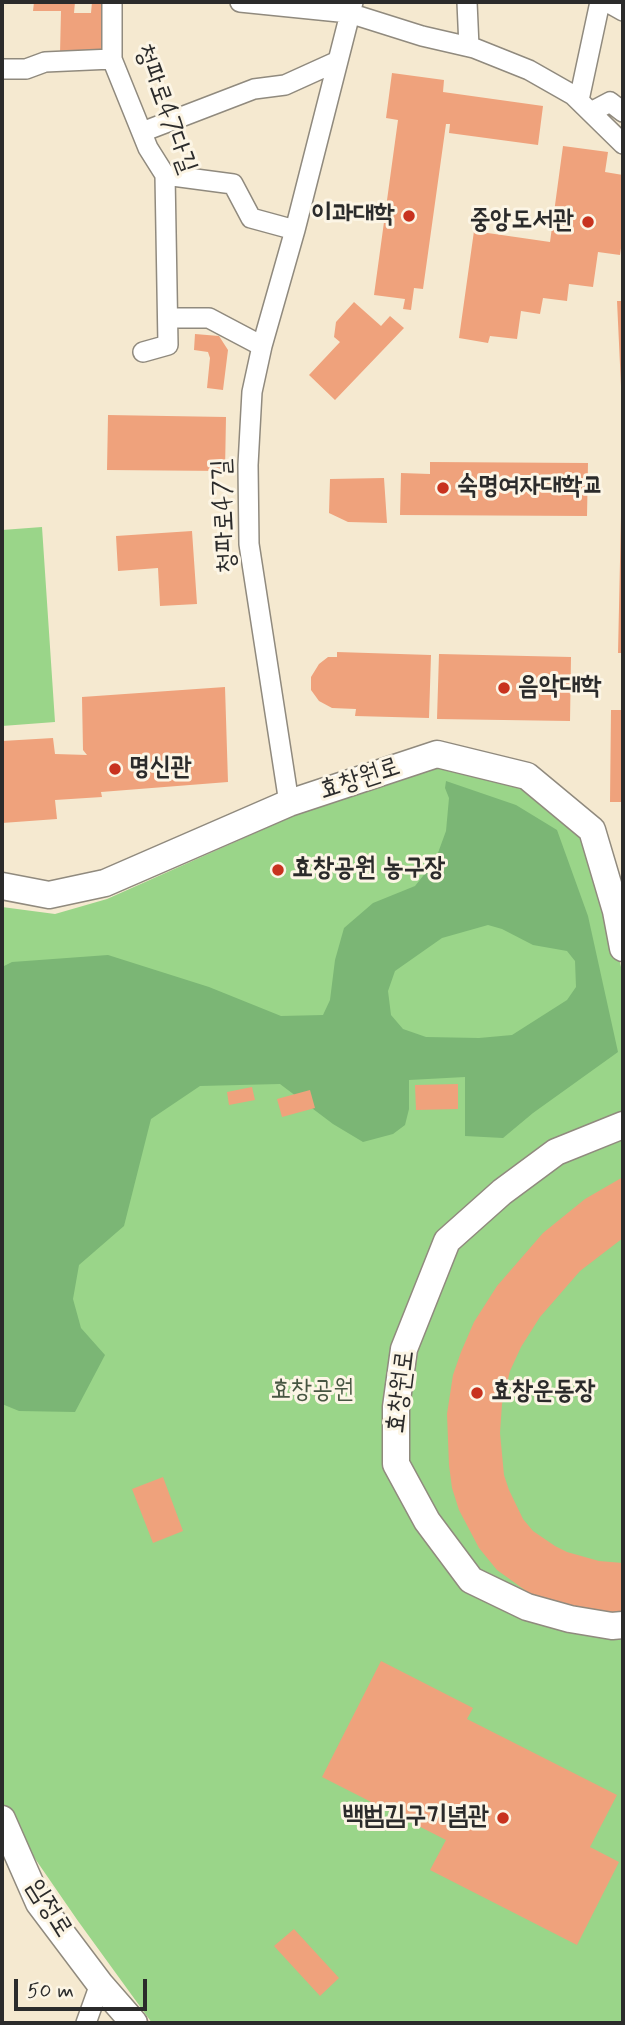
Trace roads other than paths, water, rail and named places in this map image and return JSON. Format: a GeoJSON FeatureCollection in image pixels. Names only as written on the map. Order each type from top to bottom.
{"type":"FeatureCollection","features":[{"type":"Feature","properties":{"kind":"street","name":"청파로47다길"},"geometry":{"type":"LineString","coordinates":[[112,2],[112,59],[148,148],[165,175],[168,345],[143,352]]}},
{"type":"Feature","properties":{"kind":"street"},"geometry":{"type":"LineString","coordinates":[[240,2],[351,7],[422,36],[469,47],[529,70],[573,95],[623,144]]}},
{"type":"Feature","properties":{"kind":"street"},"geometry":{"type":"LineString","coordinates":[[467,2],[469,47]]}},
{"type":"Feature","properties":{"kind":"street"},"geometry":{"type":"LineString","coordinates":[[585,106],[600,2]]}},
{"type":"Feature","properties":{"kind":"street"},"geometry":{"type":"LineString","coordinates":[[607,2],[623,11]]}},
{"type":"Feature","properties":{"kind":"street","name":"청파로47길"},"geometry":{"type":"LineString","coordinates":[[289,803],[249,544],[248,465],[252,392],[351,7]]}},
{"type":"Feature","properties":{"kind":"street"},"geometry":{"type":"LineString","coordinates":[[2,69],[26,69],[45,62],[112,59]]}},
{"type":"Feature","properties":{"kind":"street"},"geometry":{"type":"LineString","coordinates":[[142,132],[254,89],[285,85],[338,61]]}},
{"type":"Feature","properties":{"kind":"street"},"geometry":{"type":"LineString","coordinates":[[585,106],[610,102],[623,111]]}},
{"type":"Feature","properties":{"kind":"street"},"geometry":{"type":"LineString","coordinates":[[165,175],[233,184],[251,218],[295,230]]}},
{"type":"Feature","properties":{"kind":"street"},"geometry":{"type":"LineString","coordinates":[[169,318],[209,318],[262,345]]}},
{"type":"Feature","properties":{"kind":"street","name":"효창원로"},"geometry":{"type":"LineString","coordinates":[[2,887],[49,895],[105,883],[289,803],[437,754],[527,776],[592,830],[616,911],[623,948]]}},
{"type":"Feature","properties":{"kind":"street","name":"효창원로"},"geometry":{"type":"LineString","coordinates":[[623,1125],[555,1152],[502,1192],[447,1241],[404,1349],[396,1407],[396,1464],[427,1521],[471,1580],[527,1607],[570,1619],[612,1626],[623,1625]]}},
{"type":"Feature","properties":{"kind":"street","name":"임정로"},"geometry":{"type":"LineString","coordinates":[[2,1819],[39,1903],[100,1984],[134,2023]]}},
{"type":"Feature","properties":{"kind":"street"},"geometry":{"type":"LineString","coordinates":[[86,2023],[100,1984]]}},
{"type":"Feature","properties":{"kind":"place","name":"이과대학"},"geometry":{"type":"Point","coordinates":[409,216]}},
{"type":"Feature","properties":{"kind":"place","name":"중앙도서관"},"geometry":{"type":"Point","coordinates":[588,222]}},
{"type":"Feature","properties":{"kind":"place","name":"숙명여자대학교"},"geometry":{"type":"Point","coordinates":[443,488]}},
{"type":"Feature","properties":{"kind":"place","name":"음악대학"},"geometry":{"type":"Point","coordinates":[504,688]}},
{"type":"Feature","properties":{"kind":"place","name":"명신관"},"geometry":{"type":"Point","coordinates":[115,769]}},
{"type":"Feature","properties":{"kind":"place","name":"효창공원 농구장"},"geometry":{"type":"Point","coordinates":[278,870]}},
{"type":"Feature","properties":{"kind":"place","name":"효창운동장"},"geometry":{"type":"Point","coordinates":[477,1393]}},
{"type":"Feature","properties":{"kind":"place","name":"백범김구기념관"},"geometry":{"type":"Point","coordinates":[503,1818]}},
{"type":"Feature","properties":{"kind":"park label","name":"효창공원"},"geometry":{"type":"Point","coordinates":[312,1392]}}]}
